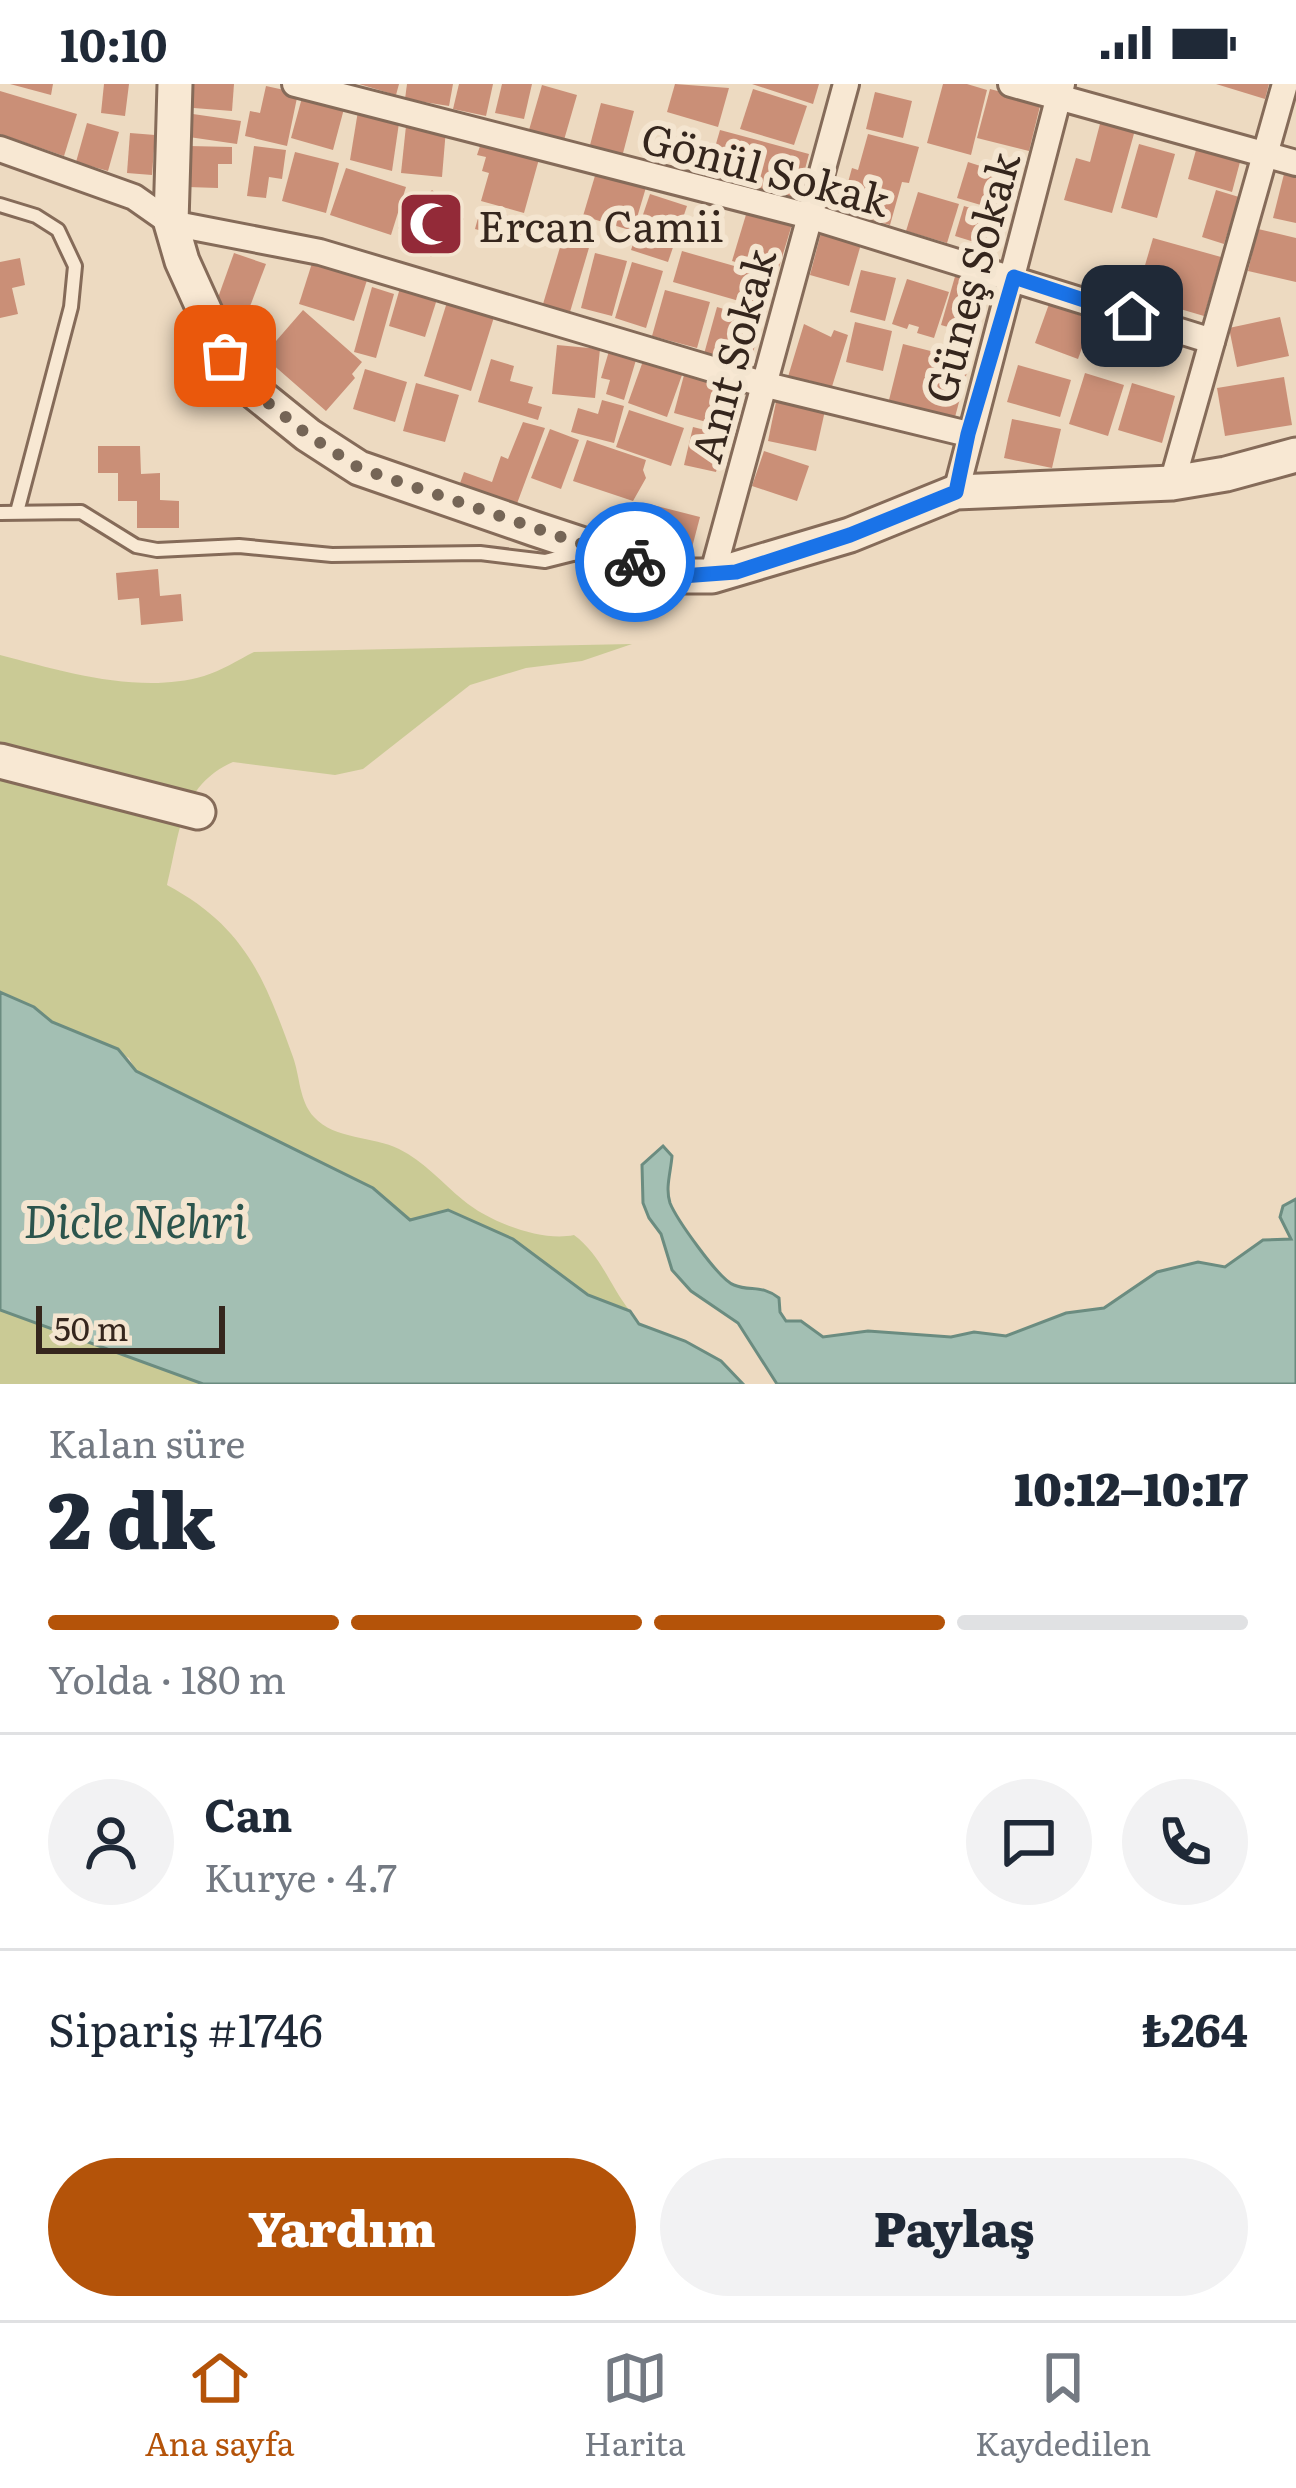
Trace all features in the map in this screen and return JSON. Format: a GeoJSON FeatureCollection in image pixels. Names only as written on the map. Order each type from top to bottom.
{"type":"FeatureCollection","features":[{"type":"Feature","properties":{"kind":"street"},"geometry":{"type":"LineString","coordinates":[[175,84],[171,223],[182,261],[225,356],[256,393],[359,468],[595,549],[682,576],[712,577],[850,535],[956,492],[1172,482],[1226,474],[1296,455]]}},
{"type":"Feature","properties":{"kind":"street","name":"Gönül Sokak"},"geometry":{"type":"LineString","coordinates":[[295,84],[808,216],[1211,341]]}},
{"type":"Feature","properties":{"kind":"street","name":"Anıt Sokak"},"geometry":{"type":"LineString","coordinates":[[712,577],[846,84]]}},
{"type":"Feature","properties":{"kind":"street"},"geometry":{"type":"LineString","coordinates":[[1011,84],[1060,91],[1296,163]]}},
{"type":"Feature","properties":{"kind":"street"},"geometry":{"type":"LineString","coordinates":[[1172,482],[1286,84]]}},
{"type":"Feature","properties":{"kind":"street","name":"Güneş Sokak"},"geometry":{"type":"LineString","coordinates":[[956,492],[1060,91]]}},
{"type":"Feature","properties":{"kind":"street"},"geometry":{"type":"LineString","coordinates":[[0,149],[134,197],[171,223],[320,252],[762,384],[968,434]]}},
{"type":"Feature","properties":{"kind":"street"},"geometry":{"type":"LineString","coordinates":[[0,760],[198,812]]}},
{"type":"Feature","properties":{"kind":"lane"},"geometry":{"type":"LineString","coordinates":[[0,205],[36,216],[58,230],[75,266],[71,308],[17,512]]}},
{"type":"Feature","properties":{"kind":"lane"},"geometry":{"type":"LineString","coordinates":[[0,513],[81,512],[136,545],[157,550],[238,546],[332,555],[481,554],[545,561],[595,549]]}},
{"type":"Feature","properties":{"kind":"green space"},"geometry":{"type":"Polygon","coordinates":[[[632,644],[582,661],[526,668],[470,685],[363,769],[335,775],[233,762],[215,772],[192,798],[179,830],[167,885],[216,918],[248,957],[272,1002],[314,1117],[332,1130],[408,1154],[474,1208],[501,1223],[546,1236],[574,1235],[592,1252],[630,1311],[588,1295],[513,1239],[448,1210],[410,1220],[372,1188],[136,1071],[129,1058],[0,992],[0,655],[101,679],[154,683],[204,676],[254,652],[632,644]]]}},
{"type":"Feature","properties":{"kind":"green space"},"geometry":{"type":"Polygon","coordinates":[[[0,1310],[203,1384],[0,1384],[0,1310]]]}},
{"type":"Feature","properties":{"kind":"water","name":"Dicle Nehri"},"geometry":{"type":"Polygon","coordinates":[[[0,992],[34,1007],[52,1022],[118,1049],[136,1071],[373,1188],[410,1220],[448,1210],[513,1239],[588,1295],[630,1311],[639,1324],[721,1361],[743,1384],[203,1384],[0,1310],[0,992]]]}},
{"type":"Feature","properties":{"kind":"water"},"geometry":{"type":"Polygon","coordinates":[[[663,1146],[672,1156],[670,1203],[709,1261],[734,1285],[779,1298],[786,1321],[801,1321],[823,1337],[868,1331],[1006,1336],[1066,1313],[1104,1308],[1157,1272],[1198,1262],[1225,1267],[1263,1240],[1291,1239],[1280,1217],[1283,1206],[1296,1199],[1296,1384],[777,1384],[738,1323],[691,1291],[672,1270],[661,1234],[643,1203],[642,1165],[663,1146]]]}},
{"type":"Feature","properties":{"kind":"building"},"geometry":{"type":"Polygon","coordinates":[[[10,84],[53,84],[51,95],[10,84]]]}},
{"type":"Feature","properties":{"kind":"building"},"geometry":{"type":"Polygon","coordinates":[[[104,84],[129,84],[125,116],[101,113],[104,84]]]}},
{"type":"Feature","properties":{"kind":"building"},"geometry":{"type":"Polygon","coordinates":[[[182,84],[234,84],[232,111],[181,107],[182,84]]]}},
{"type":"Feature","properties":{"kind":"building"},"geometry":{"type":"Polygon","coordinates":[[[359,84],[399,84],[396,95],[359,84]]]}},
{"type":"Feature","properties":{"kind":"building"},"geometry":{"type":"Polygon","coordinates":[[[407,84],[453,84],[449,106],[405,99],[407,84]]]}},
{"type":"Feature","properties":{"kind":"building"},"geometry":{"type":"Polygon","coordinates":[[[459,84],[493,84],[486,116],[453,109],[459,84]]]}},
{"type":"Feature","properties":{"kind":"building"},"geometry":{"type":"Polygon","coordinates":[[[502,84],[532,84],[524,119],[495,113],[502,84]]]}},
{"type":"Feature","properties":{"kind":"building"},"geometry":{"type":"Polygon","coordinates":[[[675,84],[729,88],[718,127],[667,112],[675,84]]]}},
{"type":"Feature","properties":{"kind":"building"},"geometry":{"type":"Polygon","coordinates":[[[752,84],[819,84],[813,104],[752,84]]]}},
{"type":"Feature","properties":{"kind":"building"},"geometry":{"type":"Polygon","coordinates":[[[943,84],[987,90],[971,155],[927,143],[943,84]]]}},
{"type":"Feature","properties":{"kind":"building"},"geometry":{"type":"Polygon","coordinates":[[[1216,84],[1269,84],[1265,99],[1216,84]]]}},
{"type":"Feature","properties":{"kind":"building"},"geometry":{"type":"Polygon","coordinates":[[[542,85],[577,95],[564,140],[529,130],[542,85]]]}},
{"type":"Feature","properties":{"kind":"building"},"geometry":{"type":"Polygon","coordinates":[[[266,86],[298,93],[287,146],[245,136],[250,111],[260,113],[266,86]]]}},
{"type":"Feature","properties":{"kind":"building"},"geometry":{"type":"Polygon","coordinates":[[[753,89],[807,106],[794,145],[740,129],[753,89]]]}},
{"type":"Feature","properties":{"kind":"building"},"geometry":{"type":"Polygon","coordinates":[[[990,89],[1041,102],[1029,151],[977,138],[990,89]]]}},
{"type":"Feature","properties":{"kind":"building"},"geometry":{"type":"Polygon","coordinates":[[[0,91],[77,114],[64,156],[0,134],[0,91]]]}},
{"type":"Feature","properties":{"kind":"building"},"geometry":{"type":"Polygon","coordinates":[[[875,92],[912,101],[903,138],[866,129],[875,92]]]}},
{"type":"Feature","properties":{"kind":"building"},"geometry":{"type":"Polygon","coordinates":[[[303,94],[345,105],[333,150],[291,138],[303,94]]]}},
{"type":"Feature","properties":{"kind":"building"},"geometry":{"type":"Polygon","coordinates":[[[601,103],[634,111],[622,157],[589,149],[601,103]]]}},
{"type":"Feature","properties":{"kind":"building"},"geometry":{"type":"Polygon","coordinates":[[[358,111],[399,123],[392,171],[350,160],[358,111]]]}},
{"type":"Feature","properties":{"kind":"building"},"geometry":{"type":"Polygon","coordinates":[[[186,113],[241,121],[237,144],[182,136],[186,113]]]}},
{"type":"Feature","properties":{"kind":"building"},"geometry":{"type":"Polygon","coordinates":[[[1101,120],[1135,130],[1112,213],[1064,200],[1076,158],[1090,162],[1101,120]]]}},
{"type":"Feature","properties":{"kind":"building"},"geometry":{"type":"Polygon","coordinates":[[[87,123],[119,132],[108,171],[76,162],[87,123]]]}},
{"type":"Feature","properties":{"kind":"building"},"geometry":{"type":"Polygon","coordinates":[[[406,126],[446,129],[442,177],[401,173],[406,126]]]}},
{"type":"Feature","properties":{"kind":"building"},"geometry":{"type":"Polygon","coordinates":[[[720,130],[809,154],[797,199],[707,175],[720,130]]]}},
{"type":"Feature","properties":{"kind":"building"},"geometry":{"type":"Polygon","coordinates":[[[130,133],[155,135],[152,175],[127,173],[130,133]]]}},
{"type":"Feature","properties":{"kind":"building"},"geometry":{"type":"Polygon","coordinates":[[[868,134],[919,147],[909,183],[902,182],[890,225],[840,211],[868,134]]]}},
{"type":"Feature","properties":{"kind":"building"},"geometry":{"type":"Polygon","coordinates":[[[481,143],[539,159],[524,213],[481,201],[489,173],[482,171],[486,157],[477,155],[481,143]]]}},
{"type":"Feature","properties":{"kind":"building"},"geometry":{"type":"Polygon","coordinates":[[[1139,144],[1175,154],[1157,218],[1121,208],[1139,144]]]}},
{"type":"Feature","properties":{"kind":"building"},"geometry":{"type":"Polygon","coordinates":[[[189,146],[232,147],[232,164],[218,164],[218,188],[188,187],[189,146]]]}},
{"type":"Feature","properties":{"kind":"building"},"geometry":{"type":"Polygon","coordinates":[[[254,146],[286,150],[282,179],[269,177],[266,198],[247,196],[254,146]]]}},
{"type":"Feature","properties":{"kind":"building"},"geometry":{"type":"Polygon","coordinates":[[[1196,150],[1240,162],[1232,192],[1188,179],[1196,150]]]}},
{"type":"Feature","properties":{"kind":"building"},"geometry":{"type":"Polygon","coordinates":[[[295,152],[339,163],[326,213],[282,201],[295,152]]]}},
{"type":"Feature","properties":{"kind":"building"},"geometry":{"type":"Polygon","coordinates":[[[968,162],[1002,173],[991,208],[957,198],[968,162]]]}},
{"type":"Feature","properties":{"kind":"building"},"geometry":{"type":"Polygon","coordinates":[[[346,168],[406,187],[391,235],[330,215],[346,168]]]}},
{"type":"Feature","properties":{"kind":"building"},"geometry":{"type":"Polygon","coordinates":[[[597,169],[647,184],[633,231],[583,216],[597,169]]]}},
{"type":"Feature","properties":{"kind":"building"},"geometry":{"type":"Polygon","coordinates":[[[1284,174],[1296,177],[1296,223],[1273,218],[1284,174]]]}},
{"type":"Feature","properties":{"kind":"building","name":"Ercan Camii"},"geometry":{"type":"Polygon","coordinates":[[[432,190],[464,219],[431,257],[398,228],[432,190]]]}},
{"type":"Feature","properties":{"kind":"building"},"geometry":{"type":"Polygon","coordinates":[[[1216,190],[1239,197],[1224,244],[1202,237],[1216,190]]]}},
{"type":"Feature","properties":{"kind":"building"},"geometry":{"type":"Polygon","coordinates":[[[918,192],[959,204],[947,243],[906,231],[918,192]]]}},
{"type":"Feature","properties":{"kind":"building"},"geometry":{"type":"Polygon","coordinates":[[[650,194],[687,206],[668,262],[631,250],[650,194]]]}},
{"type":"Feature","properties":{"kind":"building"},"geometry":{"type":"Polygon","coordinates":[[[964,206],[1006,219],[997,249],[955,236],[964,206]]]}},
{"type":"Feature","properties":{"kind":"building"},"geometry":{"type":"Polygon","coordinates":[[[481,207],[537,224],[531,245],[475,229],[481,207]]]}},
{"type":"Feature","properties":{"kind":"building"},"geometry":{"type":"Polygon","coordinates":[[[748,208],[793,221],[777,274],[732,261],[748,208]]]}},
{"type":"Feature","properties":{"kind":"building"},"geometry":{"type":"Polygon","coordinates":[[[1258,229],[1296,238],[1296,282],[1248,271],[1258,229]]]}},
{"type":"Feature","properties":{"kind":"building"},"geometry":{"type":"Polygon","coordinates":[[[821,233],[861,244],[849,286],[810,275],[821,233]]]}},
{"type":"Feature","properties":{"kind":"building"},"geometry":{"type":"Polygon","coordinates":[[[564,234],[591,241],[570,312],[543,304],[564,234]]]}},
{"type":"Feature","properties":{"kind":"building"},"geometry":{"type":"Polygon","coordinates":[[[1153,238],[1221,257],[1204,316],[1136,296],[1153,238]]]}},
{"type":"Feature","properties":{"kind":"building"},"geometry":{"type":"Polygon","coordinates":[[[682,251],[769,276],[760,307],[673,282],[682,251]]]}},
{"type":"Feature","properties":{"kind":"building"},"geometry":{"type":"Polygon","coordinates":[[[234,253],[266,264],[246,317],[215,306],[234,253]]]}},
{"type":"Feature","properties":{"kind":"building"},"geometry":{"type":"Polygon","coordinates":[[[595,253],[627,261],[612,316],[581,308],[595,253]]]}},
{"type":"Feature","properties":{"kind":"building"},"geometry":{"type":"Polygon","coordinates":[[[20,258],[25,285],[12,288],[18,314],[0,318],[0,262],[20,258]]]}},
{"type":"Feature","properties":{"kind":"building"},"geometry":{"type":"Polygon","coordinates":[[[313,260],[368,277],[354,321],[299,304],[313,260]]]}},
{"type":"Feature","properties":{"kind":"building"},"geometry":{"type":"Polygon","coordinates":[[[632,262],[663,271],[646,328],[615,318],[632,262]]]}},
{"type":"Feature","properties":{"kind":"building"},"geometry":{"type":"Polygon","coordinates":[[[861,270],[896,278],[885,321],[850,312],[861,270]]]}},
{"type":"Feature","properties":{"kind":"building"},"geometry":{"type":"Polygon","coordinates":[[[956,273],[991,283],[975,335],[941,325],[956,273]]]}},
{"type":"Feature","properties":{"kind":"building"},"geometry":{"type":"Polygon","coordinates":[[[907,279],[949,292],[934,338],[917,333],[919,327],[892,324],[907,279]]]}},
{"type":"Feature","properties":{"kind":"building"},"geometry":{"type":"Polygon","coordinates":[[[372,287],[394,294],[376,358],[354,352],[372,287]]]}},
{"type":"Feature","properties":{"kind":"building"},"geometry":{"type":"Polygon","coordinates":[[[400,288],[437,299],[425,337],[389,326],[400,288]]]}},
{"type":"Feature","properties":{"kind":"building"},"geometry":{"type":"Polygon","coordinates":[[[665,290],[710,302],[697,348],[652,336],[665,290]]]}},
{"type":"Feature","properties":{"kind":"building"},"geometry":{"type":"Polygon","coordinates":[[[448,299],[495,314],[471,391],[424,376],[448,299]]]}},
{"type":"Feature","properties":{"kind":"building"},"geometry":{"type":"Polygon","coordinates":[[[1049,304],[1092,320],[1078,359],[1035,343],[1049,304]]]}},
{"type":"Feature","properties":{"kind":"building"},"geometry":{"type":"Polygon","coordinates":[[[717,307],[762,320],[749,367],[704,354],[717,307]]]}},
{"type":"Feature","properties":{"kind":"building"},"geometry":{"type":"Polygon","coordinates":[[[303,310],[362,362],[352,374],[355,378],[326,411],[263,356],[303,310]]]}},
{"type":"Feature","properties":{"kind":"building"},"geometry":{"type":"Polygon","coordinates":[[[1280,317],[1289,356],[1237,367],[1229,328],[1280,317]]]}},
{"type":"Feature","properties":{"kind":"building"},"geometry":{"type":"Polygon","coordinates":[[[855,322],[892,331],[883,371],[846,362],[855,322]]]}},
{"type":"Feature","properties":{"kind":"building"},"geometry":{"type":"Polygon","coordinates":[[[804,324],[831,337],[834,330],[848,335],[830,393],[809,380],[806,386],[787,380],[804,324]]]}},
{"type":"Feature","properties":{"kind":"building"},"geometry":{"type":"Polygon","coordinates":[[[903,344],[970,361],[955,417],[889,400],[903,344]]]}},
{"type":"Feature","properties":{"kind":"building"},"geometry":{"type":"Polygon","coordinates":[[[557,345],[600,349],[595,398],[552,394],[557,345]]]}},
{"type":"Feature","properties":{"kind":"building"},"geometry":{"type":"Polygon","coordinates":[[[609,351],[636,360],[624,400],[606,394],[610,380],[601,378],[609,351]]]}},
{"type":"Feature","properties":{"kind":"building"},"geometry":{"type":"Polygon","coordinates":[[[491,359],[514,366],[510,381],[533,387],[528,403],[542,407],[538,420],[478,402],[491,359]]]}},
{"type":"Feature","properties":{"kind":"building"},"geometry":{"type":"Polygon","coordinates":[[[643,361],[682,375],[667,417],[628,403],[643,361]]]}},
{"type":"Feature","properties":{"kind":"building"},"geometry":{"type":"Polygon","coordinates":[[[1018,365],[1071,380],[1060,417],[1007,402],[1018,365]]]}},
{"type":"Feature","properties":{"kind":"building"},"geometry":{"type":"Polygon","coordinates":[[[365,369],[407,382],[395,422],[353,409],[365,369]]]}},
{"type":"Feature","properties":{"kind":"building"},"geometry":{"type":"Polygon","coordinates":[[[1085,373],[1124,385],[1108,436],[1069,424],[1085,373]]]}},
{"type":"Feature","properties":{"kind":"building"},"geometry":{"type":"Polygon","coordinates":[[[684,375],[739,390],[728,428],[674,413],[684,375]]]}},
{"type":"Feature","properties":{"kind":"building"},"geometry":{"type":"Polygon","coordinates":[[[1284,377],[1292,425],[1225,436],[1217,388],[1284,377]]]}},
{"type":"Feature","properties":{"kind":"building"},"geometry":{"type":"Polygon","coordinates":[[[416,383],[459,395],[445,442],[403,431],[416,383]]]}},
{"type":"Feature","properties":{"kind":"building"},"geometry":{"type":"Polygon","coordinates":[[[1132,383],[1175,396],[1162,443],[1118,430],[1132,383]]]}},
{"type":"Feature","properties":{"kind":"building"},"geometry":{"type":"Polygon","coordinates":[[[777,397],[826,406],[816,451],[768,441],[777,397]]]}},
{"type":"Feature","properties":{"kind":"building"},"geometry":{"type":"Polygon","coordinates":[[[602,400],[624,406],[614,443],[571,432],[578,408],[598,414],[602,400]]]}},
{"type":"Feature","properties":{"kind":"building"},"geometry":{"type":"Polygon","coordinates":[[[629,410],[684,428],[671,466],[616,447],[629,410]]]}},
{"type":"Feature","properties":{"kind":"building"},"geometry":{"type":"Polygon","coordinates":[[[1012,419],[1061,429],[1052,468],[1004,458],[1012,419]]]}},
{"type":"Feature","properties":{"kind":"building"},"geometry":{"type":"Polygon","coordinates":[[[523,422],[545,428],[515,509],[458,489],[464,472],[492,482],[501,456],[508,459],[523,422]]]}},
{"type":"Feature","properties":{"kind":"building"},"geometry":{"type":"Polygon","coordinates":[[[693,427],[725,435],[716,472],[684,465],[693,427]]]}},
{"type":"Feature","properties":{"kind":"building"},"geometry":{"type":"Polygon","coordinates":[[[550,429],[579,440],[561,489],[531,478],[550,429]]]}},
{"type":"Feature","properties":{"kind":"building"},"geometry":{"type":"Polygon","coordinates":[[[587,440],[646,460],[646,478],[633,501],[573,481],[587,440]]]}},
{"type":"Feature","properties":{"kind":"building"},"geometry":{"type":"Polygon","coordinates":[[[98,446],[140,446],[141,474],[160,473],[160,500],[179,501],[179,528],[137,528],[137,501],[118,501],[118,473],[98,473],[98,446]]]}},
{"type":"Feature","properties":{"kind":"building"},"geometry":{"type":"Polygon","coordinates":[[[764,451],[809,466],[797,501],[752,486],[764,451]]]}},
{"type":"Feature","properties":{"kind":"building"},"geometry":{"type":"Polygon","coordinates":[[[645,503],[700,517],[689,559],[634,545],[645,503]]]}},
{"type":"Feature","properties":{"kind":"building"},"geometry":{"type":"Polygon","coordinates":[[[158,569],[160,596],[181,594],[183,621],[141,625],[139,598],[118,600],[116,573],[158,569]]]}},
{"type":"Feature","properties":{"kind":"way so far"},"geometry":{"type":"LineString","coordinates":[[225,356],[256,393],[359,468],[635,562]]}},
{"type":"Feature","properties":{"kind":"place","name":"Ercan Camii"},"geometry":{"type":"Point","coordinates":[431,224]}},
{"type":"Feature","properties":{"kind":"route"},"geometry":{"type":"LineString","coordinates":[[635,562],[682,576],[736,572],[850,535],[956,492],[1014,277],[1132,316]]}}]}
